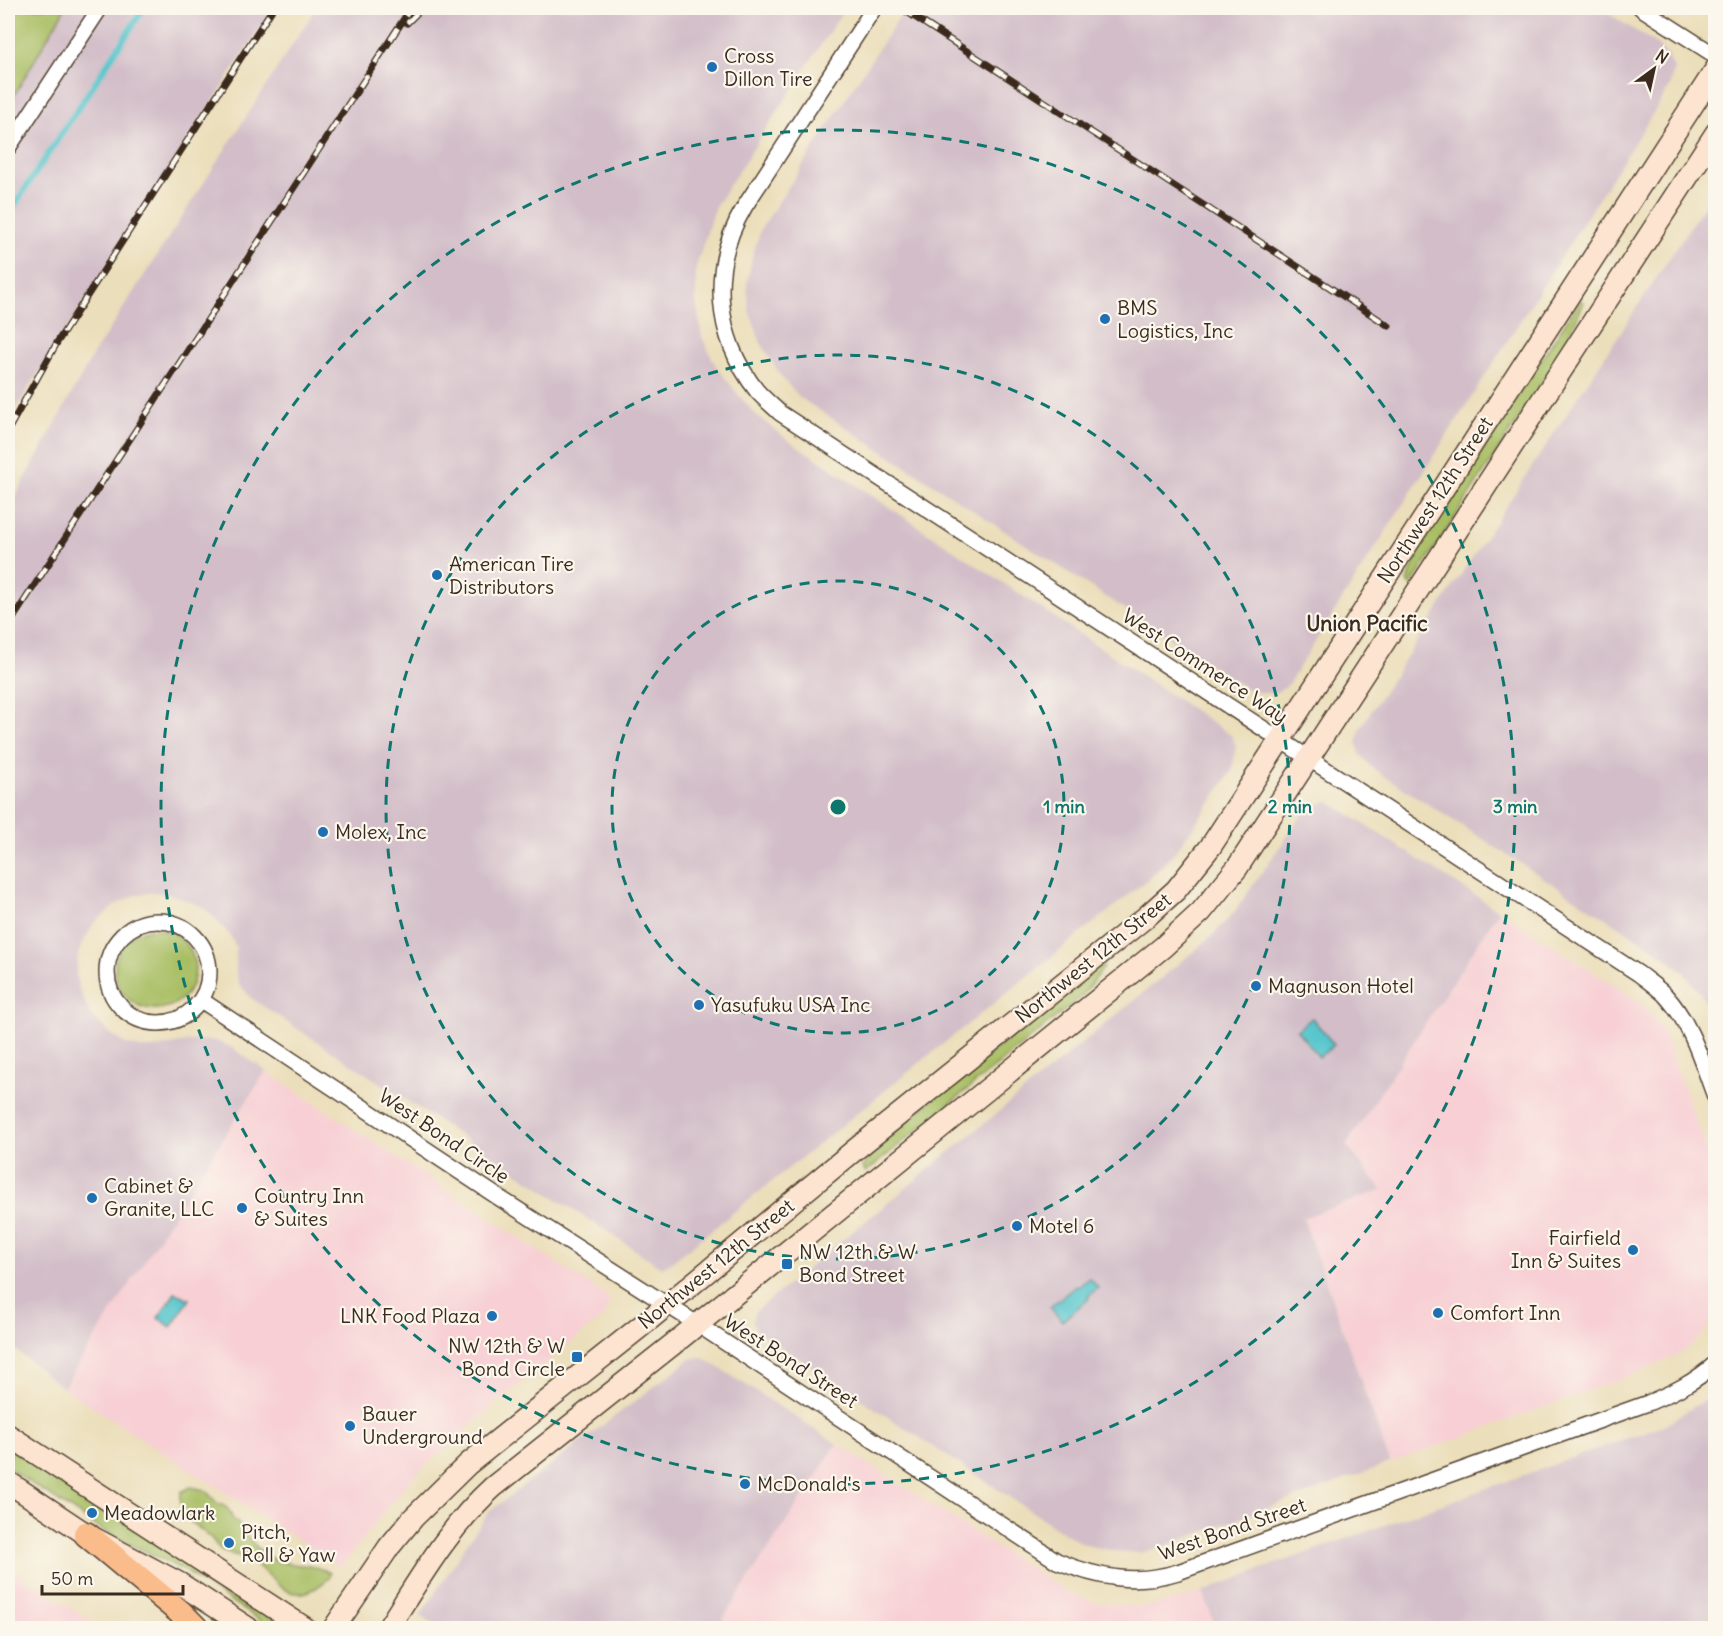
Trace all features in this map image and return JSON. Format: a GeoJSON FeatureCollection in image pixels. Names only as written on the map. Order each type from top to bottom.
{"type":"FeatureCollection","features":[{"type":"Feature","properties":{"kind":"main road","name":"Northwest 12th Street"},"geometry":{"type":"LineString","coordinates":[[334,1629],[389,1547],[413,1518],[468,1464],[1176,890],[1211,846],[1716,69]]}},
{"type":"Feature","properties":{"kind":"main road","name":"Northwest 12th Street"},"geometry":{"type":"LineString","coordinates":[[388,1629],[454,1528],[472,1506],[493,1487],[1154,954],[1201,912],[1219,892],[1716,133]]}},
{"type":"Feature","properties":{"kind":"main road"},"geometry":{"type":"LineString","coordinates":[[8,1434],[305,1629]]}},
{"type":"Feature","properties":{"kind":"main road"},"geometry":{"type":"LineString","coordinates":[[8,1482],[86,1534],[179,1583],[248,1629]]}},
{"type":"Feature","properties":{"kind":"main road"},"geometry":{"type":"LineString","coordinates":[[86,1534],[181,1613],[196,1629]]}},
{"type":"Feature","properties":{"kind":"street"},"geometry":{"type":"LineString","coordinates":[[8,148],[100,8]]}},
{"type":"Feature","properties":{"kind":"street","name":"West Commerce Way"},"geometry":{"type":"LineString","coordinates":[[874,8],[745,206],[727,244],[720,275],[720,304],[724,327],[731,349],[759,394],[780,413],[1639,974],[1663,993],[1678,1011],[1690,1033],[1716,1099]]}},
{"type":"Feature","properties":{"kind":"street"},"geometry":{"type":"LineString","coordinates":[[1641,8],[1716,56]]}},
{"type":"Feature","properties":{"kind":"street"},"geometry":{"type":"LineString","coordinates":[[154,921],[170,922],[185,929],[197,939],[206,953],[209,969],[208,985],[201,1000],[189,1013],[173,1022],[156,1024],[138,1020],[123,1011],[112,997],[105,970],[113,945],[124,933],[138,925],[154,921]]}},
{"type":"Feature","properties":{"kind":"street","name":"West Bond Circle"},"geometry":{"type":"LineString","coordinates":[[201,1000],[498,1197],[666,1304]]}},
{"type":"Feature","properties":{"kind":"street","name":"West Bond Street"},"geometry":{"type":"LineString","coordinates":[[666,1304],[1058,1562],[1100,1576],[1126,1580],[1145,1580],[1178,1572],[1638,1407],[1678,1390],[1716,1363]]}},
{"type":"Feature","properties":{"kind":"shaded area"},"geometry":{"type":"Polygon","coordinates":[[[66,8],[273,8],[8,421],[8,99],[66,8]]]}},
{"type":"Feature","properties":{"kind":"shaded area"},"geometry":{"type":"Polygon","coordinates":[[[316,8],[845,8],[715,207],[696,267],[696,302],[702,337],[716,366],[758,417],[784,437],[1231,735],[1236,745],[1232,771],[1170,858],[1146,881],[668,1265],[661,1267],[252,999],[239,984],[236,972],[236,948],[230,935],[211,914],[199,905],[169,894],[153,892],[136,895],[117,904],[93,924],[78,953],[76,972],[78,987],[91,1016],[126,1044],[141,1048],[156,1048],[190,1041],[214,1040],[231,1047],[266,1071],[63,1388],[8,1344],[8,510],[93,355],[316,8]]]}},
{"type":"Feature","properties":{"kind":"shaded area"},"geometry":{"type":"Polygon","coordinates":[[[905,8],[1600,8],[1655,43],[1668,56],[1674,69],[1669,88],[1287,686],[1275,693],[1261,693],[1246,688],[799,397],[780,375],[761,343],[749,311],[747,283],[761,229],[905,8]]]}},
{"type":"Feature","properties":{"kind":"shaded area"},"geometry":{"type":"Polygon","coordinates":[[[1715,189],[1715,1020],[1701,994],[1683,971],[1656,950],[1381,774],[1360,754],[1357,743],[1360,728],[1715,189]]]}},
{"type":"Feature","properties":{"kind":"shaded area"},"geometry":{"type":"Polygon","coordinates":[[[1328,801],[1499,911],[1346,1145],[1382,1190],[1303,1218],[1390,1463],[1162,1547],[1139,1553],[1093,1547],[1074,1539],[1049,1523],[757,1331],[753,1322],[754,1313],[1211,937],[1235,911],[1307,808],[1328,801]]]}},
{"type":"Feature","properties":{"kind":"shaded area"},"geometry":{"type":"Polygon","coordinates":[[[1499,911],[1635,999],[1644,1007],[1664,1034],[1715,1173],[1715,1316],[1689,1347],[1675,1356],[1618,1380],[1390,1463],[1303,1217],[1382,1190],[1346,1145],[1499,911]]]}},
{"type":"Feature","properties":{"kind":"shaded area"},"geometry":{"type":"Polygon","coordinates":[[[266,1071],[608,1297],[609,1303],[605,1315],[498,1401],[420,1470],[396,1496],[341,1567],[63,1388],[266,1071]]]}},
{"type":"Feature","properties":{"kind":"shaded area"},"geometry":{"type":"Polygon","coordinates":[[[697,1357],[704,1358],[837,1444],[717,1628],[439,1628],[420,1616],[490,1511],[689,1360],[697,1357]]]}},
{"type":"Feature","properties":{"kind":"shaded area"},"geometry":{"type":"Polygon","coordinates":[[[1715,1394],[1715,1628],[1216,1628],[1203,1592],[1664,1425],[1715,1394]]]}},
{"type":"Feature","properties":{"kind":"shaded area"},"geometry":{"type":"Polygon","coordinates":[[[837,1444],[1068,1593],[1097,1603],[1143,1607],[1179,1600],[1203,1592],[1216,1628],[717,1628],[837,1444]]]}},
{"type":"Feature","properties":{"kind":"shaded area"},"geometry":{"type":"Polygon","coordinates":[[[8,1570],[14,1573],[103,1628],[8,1628],[8,1570]]]}},
{"type":"Feature","properties":{"kind":"green space"},"geometry":{"type":"Polygon","coordinates":[[[8,8],[65,8],[8,106],[8,8]]]}},
{"type":"Feature","properties":{"kind":"green space"},"geometry":{"type":"Polygon","coordinates":[[[1580,300],[1584,302],[1561,353],[1411,585],[1407,582],[1418,553],[1434,524],[1580,300]]]}},
{"type":"Feature","properties":{"kind":"green space"},"geometry":{"type":"Polygon","coordinates":[[[155,929],[170,932],[183,941],[192,954],[195,969],[192,984],[183,997],[170,1006],[155,1009],[140,1006],[127,997],[118,984],[115,969],[118,954],[127,941],[140,932],[155,929]]]}},
{"type":"Feature","properties":{"kind":"green space"},"geometry":{"type":"Polygon","coordinates":[[[1101,964],[1104,967],[1082,996],[866,1172],[862,1167],[882,1141],[1101,964]]]}},
{"type":"Feature","properties":{"kind":"green space"},"geometry":{"type":"Polygon","coordinates":[[[8,1446],[268,1616],[282,1628],[272,1628],[183,1570],[102,1530],[8,1468],[8,1446]]]}},
{"type":"Feature","properties":{"kind":"green space"},"geometry":{"type":"Polygon","coordinates":[[[191,1487],[205,1490],[217,1503],[226,1507],[250,1540],[271,1558],[323,1570],[330,1573],[329,1578],[311,1591],[291,1592],[279,1586],[249,1560],[221,1550],[184,1514],[181,1492],[191,1487]]]}},
{"type":"Feature","properties":{"kind":"water"},"geometry":{"type":"Polygon","coordinates":[[[1312,1018],[1334,1045],[1319,1057],[1297,1030],[1312,1018]]]}},
{"type":"Feature","properties":{"kind":"water"},"geometry":{"type":"Polygon","coordinates":[[[1090,1278],[1098,1288],[1062,1321],[1050,1307],[1077,1285],[1079,1286],[1090,1278]]]}},
{"type":"Feature","properties":{"kind":"water"},"geometry":{"type":"Polygon","coordinates":[[[175,1293],[190,1299],[171,1327],[158,1318],[175,1293]]]}},
{"type":"Feature","properties":{"kind":"waterway"},"geometry":{"type":"LineString","coordinates":[[8,215],[144,8]]}},
{"type":"Feature","properties":{"kind":"railway"},"geometry":{"type":"LineString","coordinates":[[8,430],[58,341],[273,8]]}},
{"type":"Feature","properties":{"kind":"railway"},"geometry":{"type":"LineString","coordinates":[[8,626],[411,8]]}},
{"type":"Feature","properties":{"kind":"railway"},"geometry":{"type":"LineString","coordinates":[[407,23],[422,8]]}},
{"type":"Feature","properties":{"kind":"railway"},"geometry":{"type":"LineString","coordinates":[[901,8],[1389,326]]}},
{"type":"Feature","properties":{"kind":"place","name":"Cross Dillon Tire"},"geometry":{"type":"Point","coordinates":[712,67]}},
{"type":"Feature","properties":{"kind":"place","name":"BMS Logistics, Inc"},"geometry":{"type":"Point","coordinates":[1105,319]}},
{"type":"Feature","properties":{"kind":"place","name":"American Tire Distributors"},"geometry":{"type":"Point","coordinates":[437,575]}},
{"type":"Feature","properties":{"kind":"place","name":"Molex, Inc"},"geometry":{"type":"Point","coordinates":[323,832]}},
{"type":"Feature","properties":{"kind":"place","name":"Magnuson Hotel"},"geometry":{"type":"Point","coordinates":[1256,986]}},
{"type":"Feature","properties":{"kind":"place","name":"Yasufuku USA Inc"},"geometry":{"type":"Point","coordinates":[699,1005]}},
{"type":"Feature","properties":{"kind":"place","name":"Cabinet & Granite, LLC"},"geometry":{"type":"Point","coordinates":[92,1198]}},
{"type":"Feature","properties":{"kind":"place","name":"Country Inn & Suites"},"geometry":{"type":"Point","coordinates":[242,1208]}},
{"type":"Feature","properties":{"kind":"place","name":"Motel 6"},"geometry":{"type":"Point","coordinates":[1017,1226]}},
{"type":"Feature","properties":{"kind":"place","name":"Fairfield Inn & Suites"},"geometry":{"type":"Point","coordinates":[1633,1250]}},
{"type":"Feature","properties":{"kind":"place","name":"NW 12th & W Bond Street"},"geometry":{"type":"Point","coordinates":[787,1264]}},
{"type":"Feature","properties":{"kind":"place","name":"Comfort Inn"},"geometry":{"type":"Point","coordinates":[1438,1313]}},
{"type":"Feature","properties":{"kind":"place","name":"LNK Food Plaza"},"geometry":{"type":"Point","coordinates":[492,1316]}},
{"type":"Feature","properties":{"kind":"place","name":"NW 12th & W Bond Circle"},"geometry":{"type":"Point","coordinates":[577,1357]}},
{"type":"Feature","properties":{"kind":"place","name":"Bauer Underground"},"geometry":{"type":"Point","coordinates":[350,1426]}},
{"type":"Feature","properties":{"kind":"place","name":"McDonald's"},"geometry":{"type":"Point","coordinates":[745,1484]}},
{"type":"Feature","properties":{"kind":"place","name":"Meadowlark"},"geometry":{"type":"Point","coordinates":[92,1513]}},
{"type":"Feature","properties":{"kind":"place","name":"Pitch, Roll & Yaw"},"geometry":{"type":"Point","coordinates":[229,1543]}},
{"type":"Feature","properties":{"kind":"district","name":"Union Pacific"},"geometry":{"type":"Point","coordinates":[1367,624]}}]}
